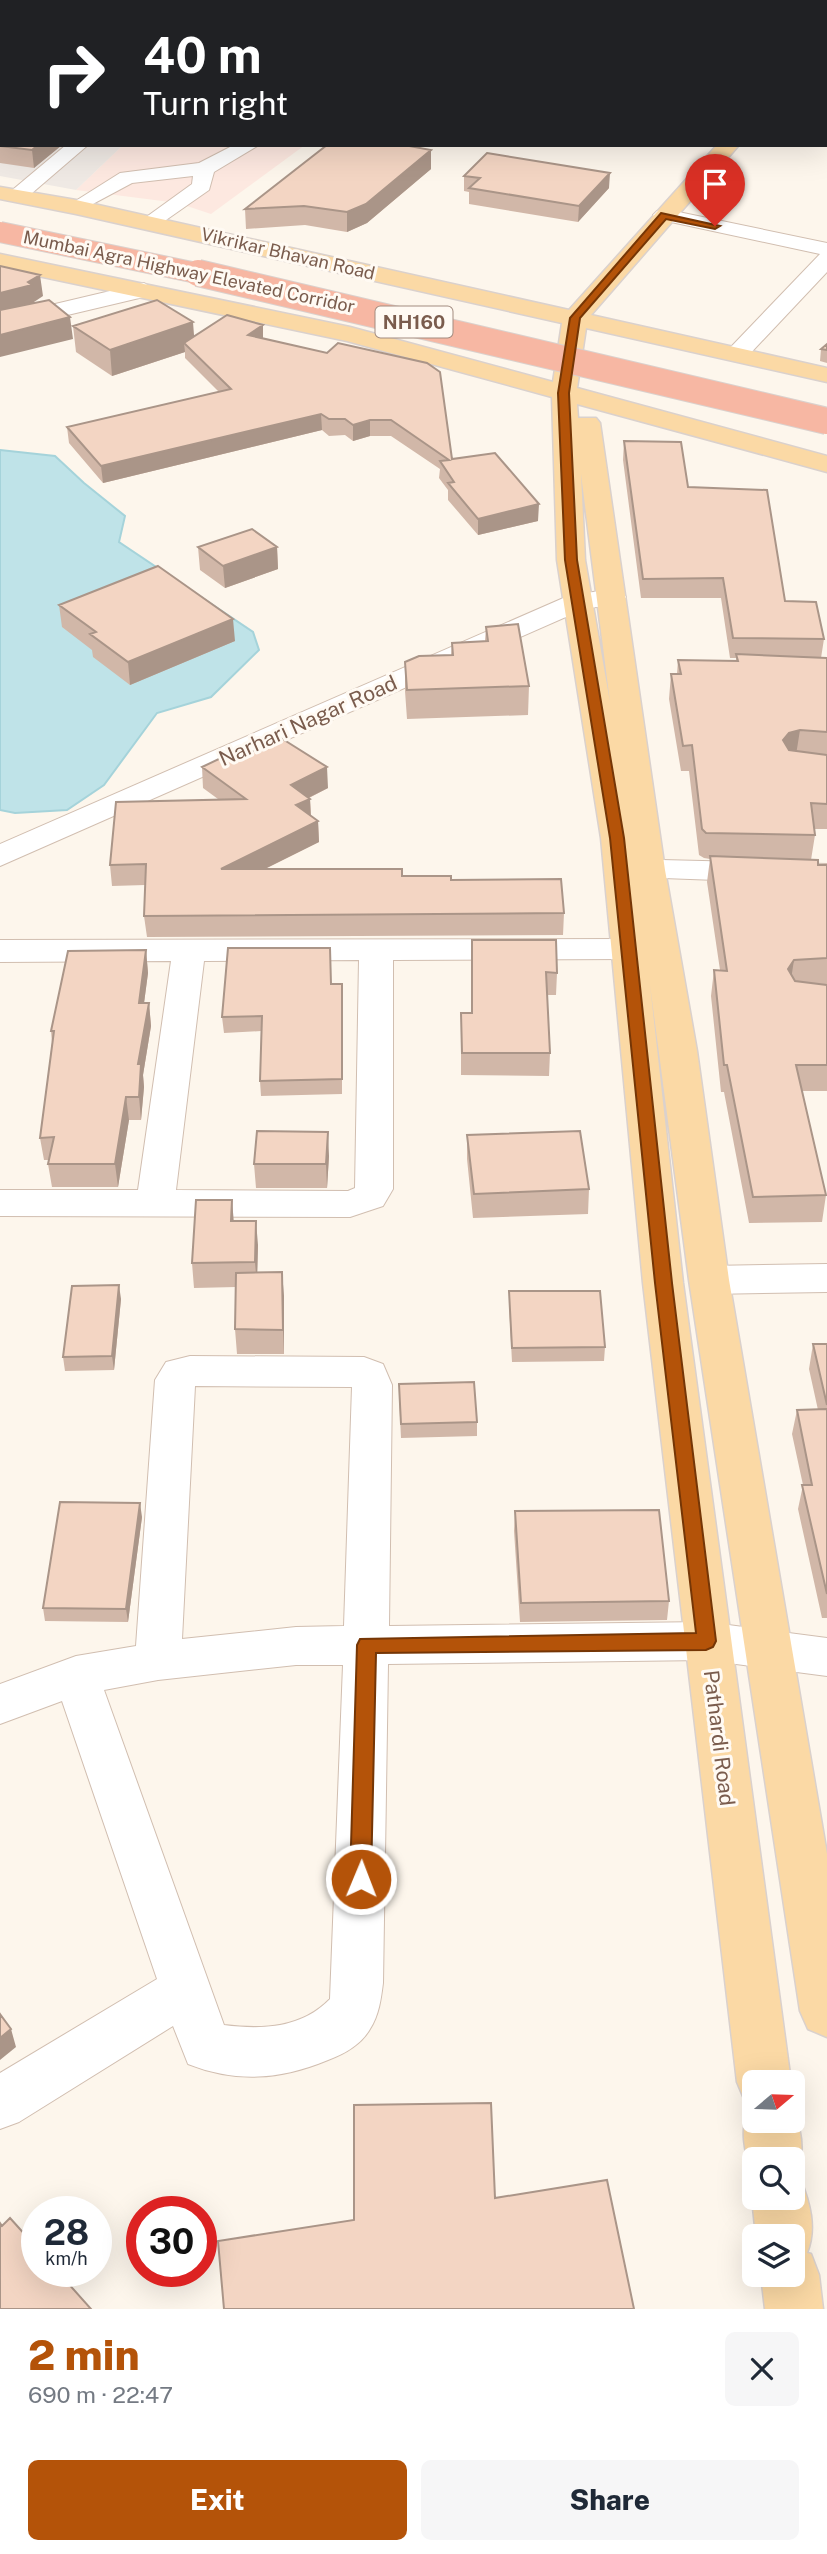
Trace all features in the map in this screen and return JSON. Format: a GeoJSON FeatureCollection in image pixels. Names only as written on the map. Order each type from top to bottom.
{"type":"FeatureCollection","features":[{"type":"Feature","properties":{"kind":"highway","name":"Mumbai Agra Highway Elevated Corridor"},"geometry":{"type":"LineString","coordinates":[[0,215],[301,277],[827,402]]}},
{"type":"Feature","properties":{"kind":"highway","name":"Mumbai Agra Highway Elevated Corridor"},"geometry":{"type":"LineString","coordinates":[[0,232],[284,291],[827,421]]}},
{"type":"Feature","properties":{"kind":"main road"},"geometry":{"type":"LineString","coordinates":[[595,600],[607,440],[573,395],[587,321],[608,282],[664,215],[727,147]]}},
{"type":"Feature","properties":{"kind":"main road"},"geometry":{"type":"LineString","coordinates":[[587,321],[689,220],[753,147]]}},
{"type":"Feature","properties":{"kind":"main road","name":"Vikrikar Bhavan Road"},"geometry":{"type":"LineString","coordinates":[[8,195],[149,223],[827,375]]}},
{"type":"Feature","properties":{"kind":"main road"},"geometry":{"type":"LineString","coordinates":[[30,267],[116,216]]}},
{"type":"Feature","properties":{"kind":"main road"},"geometry":{"type":"LineString","coordinates":[[0,261],[350,334],[827,464]]}},
{"type":"Feature","properties":{"kind":"main road"},"geometry":{"type":"LineString","coordinates":[[486,298],[608,282]]}},
{"type":"Feature","properties":{"kind":"main road","name":"Pathardi Road"},"geometry":{"type":"LineString","coordinates":[[573,395],[571,560],[595,600],[634,870],[628,949],[706,1641],[763,2070]]}},
{"type":"Feature","properties":{"kind":"main road"},"geometry":{"type":"LineString","coordinates":[[607,440],[672,422]]}},
{"type":"Feature","properties":{"kind":"main road"},"geometry":{"type":"LineString","coordinates":[[634,870],[679,1051],[709,1280],[827,2011]]}},
{"type":"Feature","properties":{"kind":"main road"},"geometry":{"type":"LineString","coordinates":[[791,2287],[794,2309]]}},
{"type":"Feature","properties":{"kind":"street"},"geometry":{"type":"LineString","coordinates":[[8,195],[75,147]]}},
{"type":"Feature","properties":{"kind":"street"},"geometry":{"type":"LineString","coordinates":[[76,207],[127,177],[204,169],[245,147]]}},
{"type":"Feature","properties":{"kind":"street"},"geometry":{"type":"LineString","coordinates":[[149,223],[202,187],[204,169]]}},
{"type":"Feature","properties":{"kind":"street"},"geometry":{"type":"LineString","coordinates":[[664,215],[825,249],[737,354]]}},
{"type":"Feature","properties":{"kind":"street"},"geometry":{"type":"LineString","coordinates":[[0,324],[144,290]]}},
{"type":"Feature","properties":{"kind":"street","name":"Narhari Nagar Road"},"geometry":{"type":"LineString","coordinates":[[0,856],[595,600]]}},
{"type":"Feature","properties":{"kind":"street"},"geometry":{"type":"LineString","coordinates":[[634,870],[827,874]]}},
{"type":"Feature","properties":{"kind":"street"},"geometry":{"type":"LineString","coordinates":[[0,951],[628,949]]}},
{"type":"Feature","properties":{"kind":"street"},"geometry":{"type":"LineString","coordinates":[[155,1204],[188,951]]}},
{"type":"Feature","properties":{"kind":"street"},"geometry":{"type":"LineString","coordinates":[[0,1203],[350,1204],[370,1197],[374,1189],[376,951]]}},
{"type":"Feature","properties":{"kind":"street"},"geometry":{"type":"LineString","coordinates":[[709,1280],[827,1278]]}},
{"type":"Feature","properties":{"kind":"street"},"geometry":{"type":"LineString","coordinates":[[76,1676],[188,1988],[198,2029],[206,2046],[229,2054],[301,2047],[330,2036],[353,2012],[358,1983],[372,1385],[369,1375],[357,1370],[180,1373],[175,1380],[158,1661]]}},
{"type":"Feature","properties":{"kind":"street"},"geometry":{"type":"LineString","coordinates":[[0,1704],[76,1676],[158,1661],[296,1646],[706,1641],[827,1657]]}},
{"type":"Feature","properties":{"kind":"street"},"geometry":{"type":"LineString","coordinates":[[0,2103],[188,1988]]}},
{"type":"Feature","properties":{"kind":"shaded area"},"geometry":{"type":"Polygon","coordinates":[[[0,147],[121,147],[76,190],[0,176],[0,147]]]}},
{"type":"Feature","properties":{"kind":"shaded area"},"geometry":{"type":"Polygon","coordinates":[[[121,147],[302,147],[211,214],[178,203],[76,190],[121,147]]]}},
{"type":"Feature","properties":{"kind":"water"},"geometry":{"type":"Polygon","coordinates":[[[0,450],[55,456],[125,516],[119,542],[253,632],[259,650],[211,697],[157,713],[104,785],[67,810],[15,813],[0,810],[0,450]]]}},
{"type":"Feature","properties":{"kind":"building"},"geometry":{"type":"Polygon","coordinates":[[[8,147],[36,147],[32,150],[8,147]]]}},
{"type":"Feature","properties":{"kind":"building"},"geometry":{"type":"Polygon","coordinates":[[[324,147],[415,147],[431,150],[366,204],[347,212],[304,206],[245,209],[324,147]]]}},
{"type":"Feature","properties":{"kind":"building"},"geometry":{"type":"Polygon","coordinates":[[[487,153],[610,173],[579,206],[469,188],[480,178],[464,176],[487,153]]]}},
{"type":"Feature","properties":{"kind":"building"},"geometry":{"type":"Polygon","coordinates":[[[0,266],[40,275],[28,282],[32,285],[0,293],[0,266]]]}},
{"type":"Feature","properties":{"kind":"building"},"geometry":{"type":"Polygon","coordinates":[[[49,300],[70,317],[0,335],[0,310],[49,300]]]}},
{"type":"Feature","properties":{"kind":"building"},"geometry":{"type":"Polygon","coordinates":[[[157,300],[193,322],[110,350],[73,326],[157,300]]]}},
{"type":"Feature","properties":{"kind":"building"},"geometry":{"type":"Polygon","coordinates":[[[227,315],[263,325],[248,335],[327,353],[338,343],[427,363],[440,372],[452,459],[495,453],[539,504],[478,519],[448,483],[454,482],[440,461],[449,460],[391,420],[370,420],[353,425],[345,419],[329,419],[321,414],[101,466],[67,427],[231,389],[184,343],[227,315]]]}},
{"type":"Feature","properties":{"kind":"building"},"geometry":{"type":"Polygon","coordinates":[[[624,441],[681,442],[688,487],[767,490],[785,601],[816,602],[824,639],[733,638],[723,578],[643,579],[624,441]]]}},
{"type":"Feature","properties":{"kind":"building"},"geometry":{"type":"Polygon","coordinates":[[[252,529],[277,547],[223,566],[198,547],[252,529]]]}},
{"type":"Feature","properties":{"kind":"building"},"geometry":{"type":"Polygon","coordinates":[[[158,566],[233,619],[128,662],[90,634],[96,632],[59,605],[158,566]]]}},
{"type":"Feature","properties":{"kind":"building"},"geometry":{"type":"Polygon","coordinates":[[[518,624],[529,686],[407,690],[405,662],[419,656],[453,655],[452,643],[488,641],[486,627],[518,624]]]}},
{"type":"Feature","properties":{"kind":"building"},"geometry":{"type":"Polygon","coordinates":[[[736,654],[827,658],[827,732],[800,730],[789,733],[783,740],[789,750],[827,755],[827,804],[811,803],[815,835],[706,833],[702,829],[692,745],[683,746],[671,674],[681,674],[678,660],[738,661],[736,654]]]}},
{"type":"Feature","properties":{"kind":"building"},"geometry":{"type":"Polygon","coordinates":[[[281,738],[327,767],[291,785],[310,799],[296,805],[318,821],[221,869],[402,869],[402,876],[451,876],[451,880],[561,879],[564,913],[144,916],[146,864],[110,865],[116,802],[246,799],[202,767],[240,749],[247,754],[281,738]]]}},
{"type":"Feature","properties":{"kind":"building"},"geometry":{"type":"Polygon","coordinates":[[[710,856],[818,860],[818,865],[827,865],[827,958],[794,960],[788,969],[795,981],[827,985],[827,1065],[796,1065],[826,1195],[753,1197],[727,1065],[724,1065],[714,970],[727,971],[710,856]]]}},
{"type":"Feature","properties":{"kind":"building"},"geometry":{"type":"Polygon","coordinates":[[[472,940],[556,940],[557,973],[546,972],[550,1053],[462,1053],[461,1013],[472,1013],[472,940]]]}},
{"type":"Feature","properties":{"kind":"building"},"geometry":{"type":"Polygon","coordinates":[[[228,948],[330,948],[331,984],[342,984],[342,1079],[260,1081],[262,1016],[222,1017],[228,948]]]}},
{"type":"Feature","properties":{"kind":"building"},"geometry":{"type":"Polygon","coordinates":[[[146,950],[139,1003],[149,1003],[138,1064],[141,1064],[139,1097],[126,1097],[115,1164],[48,1164],[54,1137],[40,1138],[54,1031],[51,1031],[68,951],[146,950]]]}},
{"type":"Feature","properties":{"kind":"building"},"geometry":{"type":"Polygon","coordinates":[[[257,1131],[328,1132],[326,1164],[254,1164],[257,1131]]]}},
{"type":"Feature","properties":{"kind":"building"},"geometry":{"type":"Polygon","coordinates":[[[580,1131],[589,1189],[474,1194],[467,1135],[580,1131]]]}},
{"type":"Feature","properties":{"kind":"building"},"geometry":{"type":"Polygon","coordinates":[[[196,1200],[232,1200],[231,1221],[256,1221],[255,1262],[192,1263],[196,1200]]]}},
{"type":"Feature","properties":{"kind":"building"},"geometry":{"type":"Polygon","coordinates":[[[282,1272],[283,1330],[235,1329],[236,1273],[282,1272]]]}},
{"type":"Feature","properties":{"kind":"building"},"geometry":{"type":"Polygon","coordinates":[[[119,1285],[112,1356],[63,1357],[72,1286],[119,1285]]]}},
{"type":"Feature","properties":{"kind":"building"},"geometry":{"type":"Polygon","coordinates":[[[509,1291],[600,1291],[605,1347],[512,1348],[509,1291]]]}},
{"type":"Feature","properties":{"kind":"building"},"geometry":{"type":"Polygon","coordinates":[[[813,1344],[827,1344],[827,1405],[813,1344]]]}},
{"type":"Feature","properties":{"kind":"building"},"geometry":{"type":"Polygon","coordinates":[[[474,1382],[477,1422],[401,1424],[399,1384],[474,1382]]]}},
{"type":"Feature","properties":{"kind":"building"},"geometry":{"type":"Polygon","coordinates":[[[827,1409],[827,1594],[802,1485],[812,1485],[797,1410],[827,1409]]]}},
{"type":"Feature","properties":{"kind":"building"},"geometry":{"type":"Polygon","coordinates":[[[60,1502],[140,1503],[126,1609],[43,1608],[60,1502]]]}},
{"type":"Feature","properties":{"kind":"building"},"geometry":{"type":"Polygon","coordinates":[[[659,1510],[669,1601],[521,1603],[515,1511],[659,1510]]]}},
{"type":"Feature","properties":{"kind":"building"},"geometry":{"type":"Polygon","coordinates":[[[0,2014],[11,2029],[0,2038],[0,2014]]]}},
{"type":"Feature","properties":{"kind":"building"},"geometry":{"type":"Polygon","coordinates":[[[491,2103],[495,2198],[607,2180],[634,2309],[224,2309],[218,2241],[354,2220],[354,2105],[491,2103]]]}},
{"type":"Feature","properties":{"kind":"building"},"geometry":{"type":"Polygon","coordinates":[[[10,2218],[21,2230],[21,2287],[71,2287],[91,2309],[0,2309],[0,2223],[2,2226],[10,2218]]]}},
{"type":"Feature","properties":{"kind":"route"},"geometry":{"type":"LineString","coordinates":[[361,1879],[367,1645],[706,1641],[663,1283],[617,838],[571,560],[564,393],[575,318],[664,215],[715,226]]}}]}
